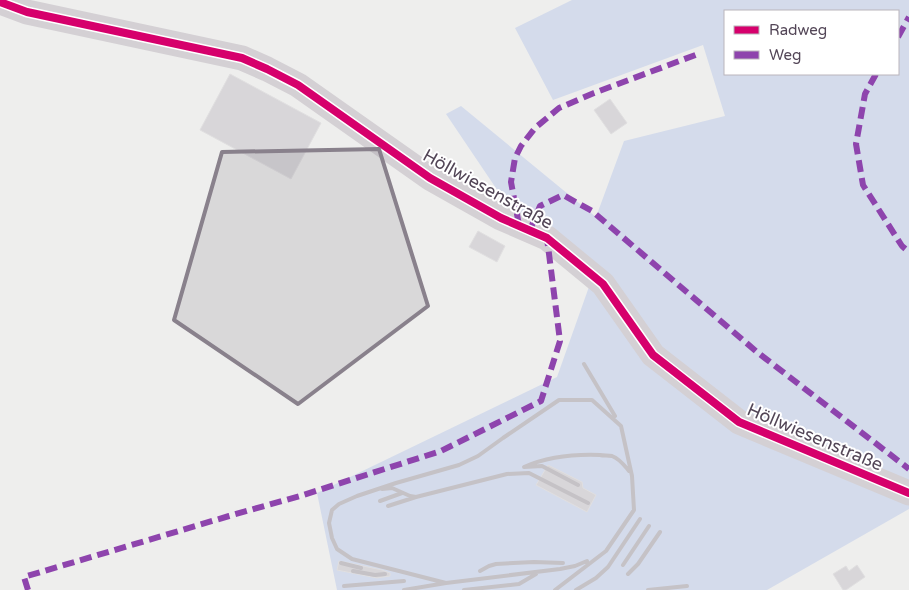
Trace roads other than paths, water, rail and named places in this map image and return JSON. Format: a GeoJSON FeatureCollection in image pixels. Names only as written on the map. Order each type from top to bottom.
{"type":"FeatureCollection","features":[{"type":"Feature","properties":{"kind":"street","name":"Höllwiesenstraße"},"geometry":{"type":"LineString","coordinates":[[0,2],[27,12],[242,58],[298,85],[430,178],[501,218],[547,238],[603,284],[653,355],[738,422],[909,493]]}},
{"type":"Feature","properties":{"kind":"railway"},"geometry":{"type":"LineString","coordinates":[[584,364],[615,416]]}},
{"type":"Feature","properties":{"kind":"railway"},"geometry":{"type":"LineString","coordinates":[[446,583],[352,559],[337,549],[332,538],[329,523],[332,510],[339,504],[357,496],[459,465],[478,456],[559,400],[592,400],[621,426],[632,476],[634,510],[606,551],[555,590]]}},
{"type":"Feature","properties":{"kind":"railway"},"geometry":{"type":"LineString","coordinates":[[578,485],[542,466],[524,467],[561,457],[600,455],[615,457],[629,471]]}},
{"type":"Feature","properties":{"kind":"railway"},"geometry":{"type":"LineString","coordinates":[[382,489],[392,488],[416,497],[507,474],[529,473],[588,503]]}},
{"type":"Feature","properties":{"kind":"railway"},"geometry":{"type":"LineString","coordinates":[[380,501],[402,493]]}},
{"type":"Feature","properties":{"kind":"railway"},"geometry":{"type":"LineString","coordinates":[[388,506],[416,497]]}},
{"type":"Feature","properties":{"kind":"railway"},"geometry":{"type":"LineString","coordinates":[[576,590],[596,578],[608,567],[640,519]]}},
{"type":"Feature","properties":{"kind":"railway"},"geometry":{"type":"LineString","coordinates":[[623,565],[649,526]]}},
{"type":"Feature","properties":{"kind":"railway"},"geometry":{"type":"LineString","coordinates":[[628,574],[638,564],[660,532]]}},
{"type":"Feature","properties":{"kind":"railway"},"geometry":{"type":"LineString","coordinates":[[404,590],[560,569],[587,561]]}},
{"type":"Feature","properties":{"kind":"railway"},"geometry":{"type":"LineString","coordinates":[[341,563],[361,568]]}},
{"type":"Feature","properties":{"kind":"railway"},"geometry":{"type":"LineString","coordinates":[[480,571],[496,564],[563,563]]}},
{"type":"Feature","properties":{"kind":"railway"},"geometry":{"type":"LineString","coordinates":[[353,571],[375,575],[385,574]]}},
{"type":"Feature","properties":{"kind":"railway"},"geometry":{"type":"LineString","coordinates":[[464,590],[519,584],[536,574]]}},
{"type":"Feature","properties":{"kind":"railway"},"geometry":{"type":"LineString","coordinates":[[344,586],[404,581]]}},
{"type":"Feature","properties":{"kind":"railway"},"geometry":{"type":"LineString","coordinates":[[648,590],[687,586]]}}]}
